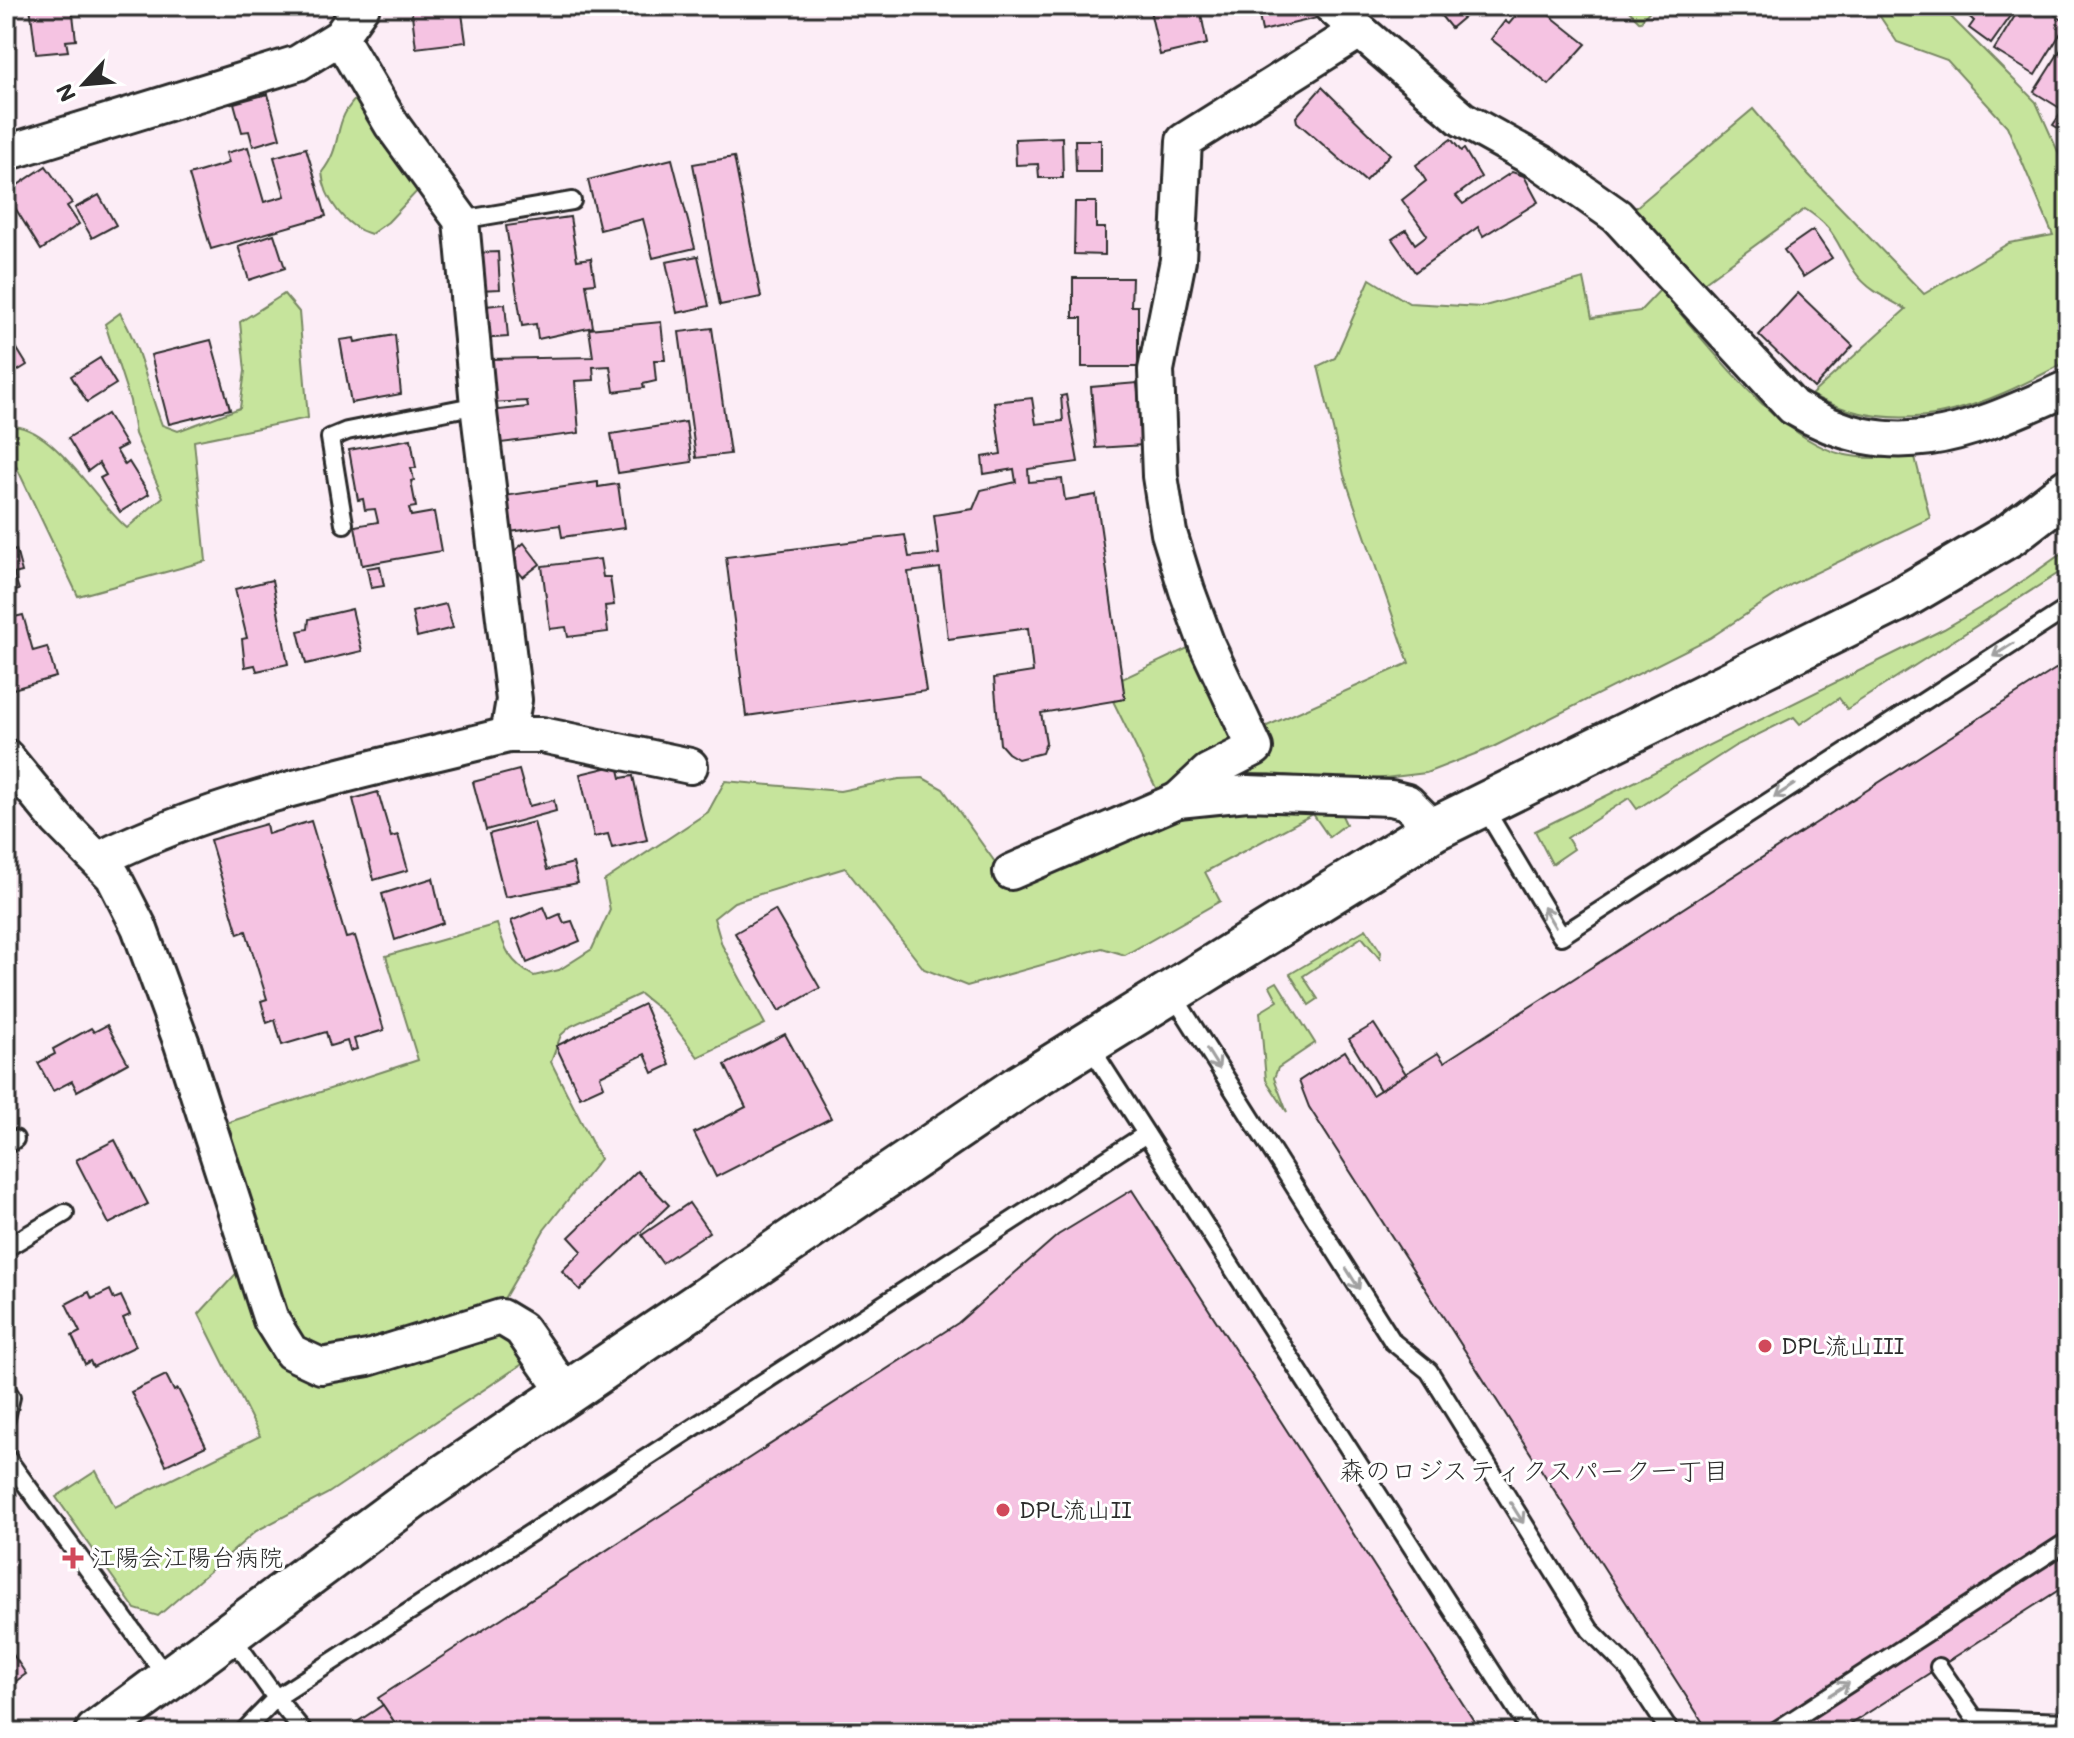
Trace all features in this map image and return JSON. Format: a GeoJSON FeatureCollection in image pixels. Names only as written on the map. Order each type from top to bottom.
{"type":"FeatureCollection","features":[{"type":"Feature","properties":{"kind":"street"},"geometry":{"type":"LineString","coordinates":[[6,153],[298,63],[340,37],[362,6]]}},
{"type":"Feature","properties":{"kind":"street"},"geometry":{"type":"LineString","coordinates":[[1331,6],[1462,119],[1543,164],[1617,216],[1793,407],[1827,427],[1859,437],[1899,441],[1938,436],[1993,421],[2068,388]]}},
{"type":"Feature","properties":{"kind":"street"},"geometry":{"type":"LineString","coordinates":[[1178,800],[1208,772],[1255,748],[1207,645],[1187,591],[1169,533],[1160,476],[1156,370],[1178,260],[1184,141],[1359,31]]}},
{"type":"Feature","properties":{"kind":"street"},"geometry":{"type":"LineString","coordinates":[[340,37],[392,125],[461,220],[478,405],[514,700],[508,735]]}},
{"type":"Feature","properties":{"kind":"street"},"geometry":{"type":"LineString","coordinates":[[97,1732],[415,1496],[884,1176],[1088,1044],[1434,829],[1902,598],[2011,534],[2068,490]]}},
{"type":"Feature","properties":{"kind":"street"},"geometry":{"type":"LineString","coordinates":[[98,860],[141,838],[245,802],[508,735],[542,735],[690,766]]}},
{"type":"Feature","properties":{"kind":"street"},"geometry":{"type":"LineString","coordinates":[[6,757],[57,819],[113,876],[139,927],[182,1044],[271,1320],[291,1352],[321,1366],[353,1360],[501,1317],[521,1329],[566,1393]]}},
{"type":"Feature","properties":{"kind":"street"},"geometry":{"type":"LineString","coordinates":[[1011,872],[1178,800],[1247,793],[1391,798],[1407,802],[1434,829]]}},
{"type":"Feature","properties":{"kind":"lane"},"geometry":{"type":"LineString","coordinates":[[461,220],[572,201]]}},
{"type":"Feature","properties":{"kind":"lane"},"geometry":{"type":"LineString","coordinates":[[344,524],[330,438],[347,431],[478,405]]}},
{"type":"Feature","properties":{"kind":"lane"},"geometry":{"type":"LineString","coordinates":[[1482,804],[1561,936],[2068,608]]}},
{"type":"Feature","properties":{"kind":"lane"},"geometry":{"type":"LineString","coordinates":[[1172,993],[1393,1342],[1429,1371],[1590,1630],[1628,1668],[1670,1732]]}},
{"type":"Feature","properties":{"kind":"lane"},"geometry":{"type":"LineString","coordinates":[[1088,1044],[1531,1732]]}},
{"type":"Feature","properties":{"kind":"lane"},"geometry":{"type":"LineString","coordinates":[[243,1732],[276,1698],[1146,1134]]}},
{"type":"Feature","properties":{"kind":"lane"},"geometry":{"type":"LineString","coordinates":[[6,1248],[65,1213]]}},
{"type":"Feature","properties":{"kind":"lane"},"geometry":{"type":"LineString","coordinates":[[6,1389],[11,1397],[6,1418]]}},
{"type":"Feature","properties":{"kind":"lane"},"geometry":{"type":"LineString","coordinates":[[6,1457],[168,1679]]}},
{"type":"Feature","properties":{"kind":"lane"},"geometry":{"type":"LineString","coordinates":[[1774,1732],[2068,1541]]}},
{"type":"Feature","properties":{"kind":"lane"},"geometry":{"type":"LineString","coordinates":[[230,1634],[304,1732]]}},
{"type":"Feature","properties":{"kind":"lane"},"geometry":{"type":"LineString","coordinates":[[1939,1667],[1975,1719],[2068,1722]]}},
{"type":"Feature","properties":{"kind":"green space"},"geometry":{"type":"Polygon","coordinates":[[[1624,6],[1654,6],[1640,22],[1624,6]]]}},
{"type":"Feature","properties":{"kind":"green space"},"geometry":{"type":"Polygon","coordinates":[[[1873,6],[1940,6],[2036,102],[2068,174],[2068,361],[1974,405],[1942,413],[1911,417],[1879,416],[1846,409],[1811,395],[1906,309],[1878,294],[1860,278],[1830,230],[1816,216],[1805,209],[1702,284],[1635,208],[1753,109],[1808,174],[1924,294],[2009,243],[2053,235],[2007,126],[1947,60],[1897,42],[1873,6]]]}},
{"type":"Feature","properties":{"kind":"green space"},"geometry":{"type":"Polygon","coordinates":[[[363,92],[423,185],[388,222],[371,234],[353,225],[338,210],[327,192],[322,172],[334,151],[346,112],[363,92]]]}},
{"type":"Feature","properties":{"kind":"green space"},"geometry":{"type":"Polygon","coordinates":[[[1370,279],[1409,303],[1481,307],[1584,279],[1592,318],[1640,311],[1660,290],[1720,360],[1766,408],[1791,428],[1816,444],[1841,454],[1869,458],[1915,457],[1930,518],[1792,584],[1710,638],[1493,747],[1426,773],[1360,781],[1270,774],[1217,776],[1260,729],[1409,663],[1344,475],[1318,366],[1335,358],[1370,279]]]}},
{"type":"Feature","properties":{"kind":"green space"},"geometry":{"type":"Polygon","coordinates":[[[284,294],[299,312],[308,418],[194,441],[206,561],[78,596],[6,445],[14,426],[30,430],[60,453],[127,528],[163,497],[135,434],[130,401],[105,324],[120,313],[139,354],[162,425],[178,431],[240,408],[245,371],[240,322],[284,294]]]}},
{"type":"Feature","properties":{"kind":"green space"},"geometry":{"type":"Polygon","coordinates":[[[2068,549],[2068,567],[1847,709],[1839,698],[1800,724],[1794,717],[1735,746],[1637,809],[1629,798],[1567,838],[1574,849],[1552,864],[1535,831],[1944,629],[2007,592],[2068,549]]]}},
{"type":"Feature","properties":{"kind":"green space"},"geometry":{"type":"Polygon","coordinates":[[[1192,646],[1236,749],[1184,779],[1174,780],[1158,792],[1113,701],[1125,699],[1122,679],[1192,646]]]}},
{"type":"Feature","properties":{"kind":"green space"},"geometry":{"type":"Polygon","coordinates":[[[923,778],[943,789],[1012,886],[1184,814],[1230,806],[1339,809],[1346,824],[1329,837],[1313,814],[1205,872],[1220,901],[1125,955],[1102,948],[967,986],[924,969],[845,868],[734,902],[714,918],[722,945],[765,1024],[698,1057],[665,1014],[640,994],[571,1026],[561,1035],[551,1062],[600,1159],[544,1230],[498,1309],[410,1338],[362,1349],[321,1352],[304,1343],[288,1320],[259,1253],[220,1125],[418,1060],[386,956],[497,924],[510,955],[519,966],[534,976],[559,970],[592,949],[610,910],[604,881],[708,812],[725,781],[840,791],[899,779],[923,778]]]}},
{"type":"Feature","properties":{"kind":"green space"},"geometry":{"type":"Polygon","coordinates":[[[1366,929],[1381,952],[1380,959],[1362,937],[1303,976],[1318,999],[1309,1005],[1290,974],[1366,929]]]}},
{"type":"Feature","properties":{"kind":"green space"},"geometry":{"type":"Polygon","coordinates":[[[1277,982],[1315,1043],[1278,1068],[1274,1078],[1287,1112],[1266,1080],[1260,1012],[1278,1001],[1270,986],[1277,982]]]}},
{"type":"Feature","properties":{"kind":"green space"},"geometry":{"type":"Polygon","coordinates":[[[243,1266],[296,1367],[504,1333],[524,1363],[327,1494],[256,1531],[158,1616],[135,1609],[56,1497],[96,1471],[115,1507],[260,1436],[199,1314],[243,1266]]]}},
{"type":"Feature","properties":{"kind":"building"},"geometry":{"type":"Polygon","coordinates":[[[30,6],[72,6],[76,40],[66,41],[68,51],[36,54],[30,6]]]}},
{"type":"Feature","properties":{"kind":"building"},"geometry":{"type":"Polygon","coordinates":[[[411,6],[461,6],[466,42],[416,48],[411,6]]]}},
{"type":"Feature","properties":{"kind":"building"},"geometry":{"type":"Polygon","coordinates":[[[1149,6],[1203,6],[1205,13],[1201,14],[1207,44],[1160,55],[1149,6]]]}},
{"type":"Feature","properties":{"kind":"building"},"geometry":{"type":"Polygon","coordinates":[[[1257,6],[1309,6],[1321,17],[1262,31],[1257,6]]]}},
{"type":"Feature","properties":{"kind":"building"},"geometry":{"type":"Polygon","coordinates":[[[1433,6],[1477,6],[1451,28],[1433,6]]]}},
{"type":"Feature","properties":{"kind":"building"},"geometry":{"type":"Polygon","coordinates":[[[1524,6],[1531,12],[1538,6],[1586,44],[1549,85],[1491,39],[1505,21],[1509,24],[1524,6]]]}},
{"type":"Feature","properties":{"kind":"building"},"geometry":{"type":"Polygon","coordinates":[[[1958,6],[2018,6],[1991,44],[1969,28],[1974,21],[1958,6]]]}},
{"type":"Feature","properties":{"kind":"building"},"geometry":{"type":"Polygon","coordinates":[[[2021,6],[2041,6],[2067,23],[2035,75],[1994,50],[2021,6]]]}},
{"type":"Feature","properties":{"kind":"building"},"geometry":{"type":"Polygon","coordinates":[[[2067,40],[2068,134],[2053,125],[2063,110],[2034,92],[2067,40]]]}},
{"type":"Feature","properties":{"kind":"building"},"geometry":{"type":"Polygon","coordinates":[[[1322,87],[1390,154],[1365,181],[1297,122],[1296,117],[1322,87]]]}},
{"type":"Feature","properties":{"kind":"building"},"geometry":{"type":"Polygon","coordinates":[[[268,94],[280,138],[253,146],[249,131],[242,132],[234,103],[268,94]]]}},
{"type":"Feature","properties":{"kind":"building"},"geometry":{"type":"Polygon","coordinates":[[[1062,137],[1063,178],[1039,178],[1038,164],[1016,165],[1015,139],[1062,137]]]}},
{"type":"Feature","properties":{"kind":"building"},"geometry":{"type":"Polygon","coordinates":[[[1451,139],[1461,151],[1464,149],[1481,177],[1456,196],[1463,204],[1512,172],[1524,176],[1538,202],[1483,236],[1478,227],[1415,272],[1392,239],[1406,230],[1415,244],[1427,235],[1402,200],[1426,181],[1416,165],[1451,139]]]}},
{"type":"Feature","properties":{"kind":"building"},"geometry":{"type":"Polygon","coordinates":[[[1075,140],[1101,140],[1101,172],[1076,172],[1075,140]]]}},
{"type":"Feature","properties":{"kind":"building"},"geometry":{"type":"Polygon","coordinates":[[[248,147],[264,202],[285,196],[274,157],[306,148],[326,216],[211,249],[189,175],[229,163],[226,153],[248,147]]]}},
{"type":"Feature","properties":{"kind":"building"},"geometry":{"type":"Polygon","coordinates":[[[734,157],[761,297],[720,305],[693,164],[734,157]]]}},
{"type":"Feature","properties":{"kind":"building"},"geometry":{"type":"Polygon","coordinates":[[[672,159],[695,248],[653,258],[643,219],[600,230],[588,180],[672,159]]]}},
{"type":"Feature","properties":{"kind":"building"},"geometry":{"type":"Polygon","coordinates":[[[46,166],[72,203],[67,206],[79,224],[41,250],[6,193],[46,166]]]}},
{"type":"Feature","properties":{"kind":"building"},"geometry":{"type":"Polygon","coordinates":[[[99,195],[116,225],[92,238],[75,208],[99,195]]]}},
{"type":"Feature","properties":{"kind":"building"},"geometry":{"type":"Polygon","coordinates":[[[1075,202],[1096,202],[1096,228],[1105,228],[1105,255],[1074,254],[1075,202]]]}},
{"type":"Feature","properties":{"kind":"building"},"geometry":{"type":"Polygon","coordinates":[[[570,217],[577,260],[591,258],[595,283],[586,284],[593,327],[538,339],[536,324],[522,326],[506,226],[570,217]]]}},
{"type":"Feature","properties":{"kind":"building"},"geometry":{"type":"Polygon","coordinates":[[[1813,230],[1832,258],[1803,277],[1784,250],[1813,230]]]}},
{"type":"Feature","properties":{"kind":"building"},"geometry":{"type":"Polygon","coordinates":[[[274,234],[285,268],[249,280],[238,246],[274,234]]]}},
{"type":"Feature","properties":{"kind":"building"},"geometry":{"type":"Polygon","coordinates":[[[498,252],[500,289],[478,290],[474,253],[498,252]]]}},
{"type":"Feature","properties":{"kind":"building"},"geometry":{"type":"Polygon","coordinates":[[[698,256],[709,306],[677,313],[666,262],[698,256]]]}},
{"type":"Feature","properties":{"kind":"building"},"geometry":{"type":"Polygon","coordinates":[[[1073,278],[1132,278],[1131,306],[1138,306],[1138,367],[1082,367],[1082,318],[1073,318],[1073,278]]]}},
{"type":"Feature","properties":{"kind":"building"},"geometry":{"type":"Polygon","coordinates":[[[1798,293],[1853,346],[1814,388],[1759,335],[1798,293]]]}},
{"type":"Feature","properties":{"kind":"building"},"geometry":{"type":"Polygon","coordinates":[[[505,304],[508,337],[479,339],[476,307],[505,304]]]}},
{"type":"Feature","properties":{"kind":"building"},"geometry":{"type":"Polygon","coordinates":[[[661,322],[665,360],[654,360],[656,381],[643,384],[644,388],[614,392],[610,366],[593,367],[594,380],[575,381],[579,433],[493,444],[489,411],[528,407],[527,401],[487,403],[486,359],[593,357],[589,329],[661,322]]]}},
{"type":"Feature","properties":{"kind":"building"},"geometry":{"type":"Polygon","coordinates":[[[712,328],[730,454],[696,458],[679,332],[712,328]]]}},
{"type":"Feature","properties":{"kind":"building"},"geometry":{"type":"Polygon","coordinates":[[[6,331],[27,365],[6,378],[6,331]]]}},
{"type":"Feature","properties":{"kind":"building"},"geometry":{"type":"Polygon","coordinates":[[[395,335],[401,394],[351,403],[340,340],[354,338],[355,342],[395,335]]]}},
{"type":"Feature","properties":{"kind":"building"},"geometry":{"type":"Polygon","coordinates":[[[211,340],[230,409],[169,424],[151,355],[211,340]]]}},
{"type":"Feature","properties":{"kind":"building"},"geometry":{"type":"Polygon","coordinates":[[[100,358],[116,384],[87,402],[71,376],[100,358]]]}},
{"type":"Feature","properties":{"kind":"building"},"geometry":{"type":"Polygon","coordinates":[[[1137,383],[1144,445],[1096,448],[1091,387],[1137,383]]]}},
{"type":"Feature","properties":{"kind":"building"},"geometry":{"type":"Polygon","coordinates":[[[1066,395],[1078,462],[1028,469],[1029,482],[1062,479],[1065,500],[1096,495],[1125,699],[1041,713],[1046,742],[1042,753],[1018,759],[1008,753],[1000,744],[994,678],[1033,672],[1028,628],[948,639],[940,568],[908,572],[926,691],[746,716],[726,557],[905,535],[909,557],[939,554],[934,515],[973,509],[981,490],[1016,482],[1014,469],[984,474],[982,457],[1001,454],[994,402],[1032,398],[1036,424],[1063,421],[1061,396],[1066,395]]]}},
{"type":"Feature","properties":{"kind":"building"},"geometry":{"type":"Polygon","coordinates":[[[107,414],[126,445],[116,450],[125,465],[129,462],[149,494],[120,512],[100,478],[106,475],[99,463],[88,471],[68,438],[107,414]]]}},
{"type":"Feature","properties":{"kind":"building"},"geometry":{"type":"Polygon","coordinates":[[[686,422],[692,462],[618,473],[611,434],[686,422]]]}},
{"type":"Feature","properties":{"kind":"building"},"geometry":{"type":"Polygon","coordinates":[[[411,439],[416,468],[411,468],[414,480],[411,481],[416,507],[409,508],[411,516],[434,512],[441,551],[362,565],[355,526],[378,522],[375,509],[365,510],[363,499],[358,500],[349,450],[411,439]]]}},
{"type":"Feature","properties":{"kind":"building"},"geometry":{"type":"Polygon","coordinates":[[[598,482],[598,487],[618,484],[624,528],[562,537],[560,525],[509,532],[504,496],[598,482]]]}},
{"type":"Feature","properties":{"kind":"building"},"geometry":{"type":"Polygon","coordinates":[[[524,543],[540,564],[523,577],[507,557],[524,543]]]}},
{"type":"Feature","properties":{"kind":"building"},"geometry":{"type":"Polygon","coordinates":[[[16,550],[22,572],[14,574],[19,590],[6,593],[6,553],[16,550]]]}},
{"type":"Feature","properties":{"kind":"building"},"geometry":{"type":"Polygon","coordinates":[[[600,559],[603,577],[610,577],[614,605],[605,606],[608,632],[568,637],[566,627],[550,629],[542,566],[600,559]]]}},
{"type":"Feature","properties":{"kind":"building"},"geometry":{"type":"Polygon","coordinates":[[[380,566],[384,586],[371,588],[367,568],[380,566]]]}},
{"type":"Feature","properties":{"kind":"building"},"geometry":{"type":"Polygon","coordinates":[[[272,580],[288,664],[257,671],[255,665],[245,667],[242,639],[247,638],[235,589],[272,580]]]}},
{"type":"Feature","properties":{"kind":"building"},"geometry":{"type":"Polygon","coordinates":[[[446,604],[453,628],[417,637],[412,612],[446,604]]]}},
{"type":"Feature","properties":{"kind":"building"},"geometry":{"type":"Polygon","coordinates":[[[352,609],[362,651],[306,664],[298,631],[308,629],[309,619],[352,609]]]}},
{"type":"Feature","properties":{"kind":"building"},"geometry":{"type":"Polygon","coordinates":[[[23,615],[33,651],[47,647],[56,677],[6,691],[6,619],[23,615]]]}},
{"type":"Feature","properties":{"kind":"building","name":"DPL流山III"},"geometry":{"type":"Polygon","coordinates":[[[2068,661],[2068,1584],[1838,1732],[1709,1732],[1309,1107],[1299,1081],[1345,1051],[1372,1095],[1438,1053],[1444,1062],[2068,661]]]}},
{"type":"Feature","properties":{"kind":"building"},"geometry":{"type":"Polygon","coordinates":[[[618,765],[621,778],[633,776],[647,840],[612,848],[608,834],[594,837],[580,774],[618,765]]]}},
{"type":"Feature","properties":{"kind":"building"},"geometry":{"type":"Polygon","coordinates":[[[519,770],[529,806],[554,800],[556,811],[486,830],[473,782],[519,770]]]}},
{"type":"Feature","properties":{"kind":"building"},"geometry":{"type":"Polygon","coordinates":[[[378,792],[391,837],[398,835],[408,870],[374,880],[353,799],[378,792]]]}},
{"type":"Feature","properties":{"kind":"building"},"geometry":{"type":"Polygon","coordinates":[[[311,821],[346,938],[355,936],[384,1030],[354,1039],[357,1049],[350,1051],[347,1041],[330,1046],[326,1032],[282,1045],[275,1020],[267,1023],[261,1001],[267,999],[246,931],[238,934],[210,840],[266,824],[268,834],[311,821]]]}},
{"type":"Feature","properties":{"kind":"building"},"geometry":{"type":"Polygon","coordinates":[[[534,822],[547,870],[573,863],[578,883],[505,897],[489,834],[534,822]]]}},
{"type":"Feature","properties":{"kind":"building"},"geometry":{"type":"Polygon","coordinates":[[[433,878],[443,923],[395,940],[382,894],[433,878]]]}},
{"type":"Feature","properties":{"kind":"building"},"geometry":{"type":"Polygon","coordinates":[[[544,907],[549,919],[560,914],[564,923],[572,921],[580,941],[527,963],[511,921],[544,907]]]}},
{"type":"Feature","properties":{"kind":"building"},"geometry":{"type":"Polygon","coordinates":[[[775,910],[820,988],[779,1011],[735,933],[775,910]]]}},
{"type":"Feature","properties":{"kind":"building"},"geometry":{"type":"Polygon","coordinates":[[[644,1004],[670,1065],[653,1073],[645,1054],[600,1076],[604,1086],[580,1097],[556,1046],[644,1004]]]}},
{"type":"Feature","properties":{"kind":"building"},"geometry":{"type":"Polygon","coordinates":[[[1374,1024],[1406,1074],[1380,1090],[1349,1039],[1374,1024]]]}},
{"type":"Feature","properties":{"kind":"building"},"geometry":{"type":"Polygon","coordinates":[[[107,1025],[128,1063],[77,1091],[72,1081],[53,1091],[38,1063],[55,1054],[53,1049],[91,1028],[94,1032],[107,1025]]]}},
{"type":"Feature","properties":{"kind":"building"},"geometry":{"type":"Polygon","coordinates":[[[785,1034],[831,1118],[716,1177],[694,1133],[746,1107],[725,1065],[785,1034]]]}},
{"type":"Feature","properties":{"kind":"building"},"geometry":{"type":"Polygon","coordinates":[[[115,1140],[148,1204],[109,1224],[76,1160],[115,1140]]]}},
{"type":"Feature","properties":{"kind":"building"},"geometry":{"type":"Polygon","coordinates":[[[637,1171],[669,1205],[580,1290],[562,1271],[582,1251],[569,1237],[637,1171]]]}},
{"type":"Feature","properties":{"kind":"building","name":"DPL流山II"},"geometry":{"type":"Polygon","coordinates":[[[1132,1190],[1481,1732],[401,1732],[378,1698],[958,1323],[1058,1235],[1132,1190]]]}},
{"type":"Feature","properties":{"kind":"building"},"geometry":{"type":"Polygon","coordinates":[[[689,1203],[709,1232],[662,1263],[642,1235],[689,1203]]]}},
{"type":"Feature","properties":{"kind":"building"},"geometry":{"type":"Polygon","coordinates":[[[110,1290],[114,1299],[121,1296],[130,1315],[123,1318],[136,1346],[93,1367],[90,1361],[85,1364],[72,1336],[80,1332],[66,1304],[89,1292],[92,1299],[110,1290]]]}},
{"type":"Feature","properties":{"kind":"building"},"geometry":{"type":"Polygon","coordinates":[[[166,1375],[174,1391],[178,1389],[206,1446],[166,1465],[131,1392],[166,1375]]]}},
{"type":"Feature","properties":{"kind":"building"},"geometry":{"type":"Polygon","coordinates":[[[6,1644],[26,1674],[6,1688],[6,1644]]]}},
{"type":"Feature","properties":{"kind":"building"},"geometry":{"type":"Polygon","coordinates":[[[383,1705],[401,1732],[342,1732],[383,1705]]]}},
{"type":"Feature","properties":{"kind":"place","name":"DPL流山III"},"geometry":{"type":"Point","coordinates":[1765,1346]}},
{"type":"Feature","properties":{"kind":"place","name":"DPL流山II"},"geometry":{"type":"Point","coordinates":[1003,1510]}},
{"type":"Feature","properties":{"kind":"place","name":"江陽会江陽台病院"},"geometry":{"type":"Point","coordinates":[73,1558]}},
{"type":"Feature","properties":{"kind":"district","name":"森のロジスティクスパーク一丁目"},"geometry":{"type":"Point","coordinates":[1534,1471]}}]}
